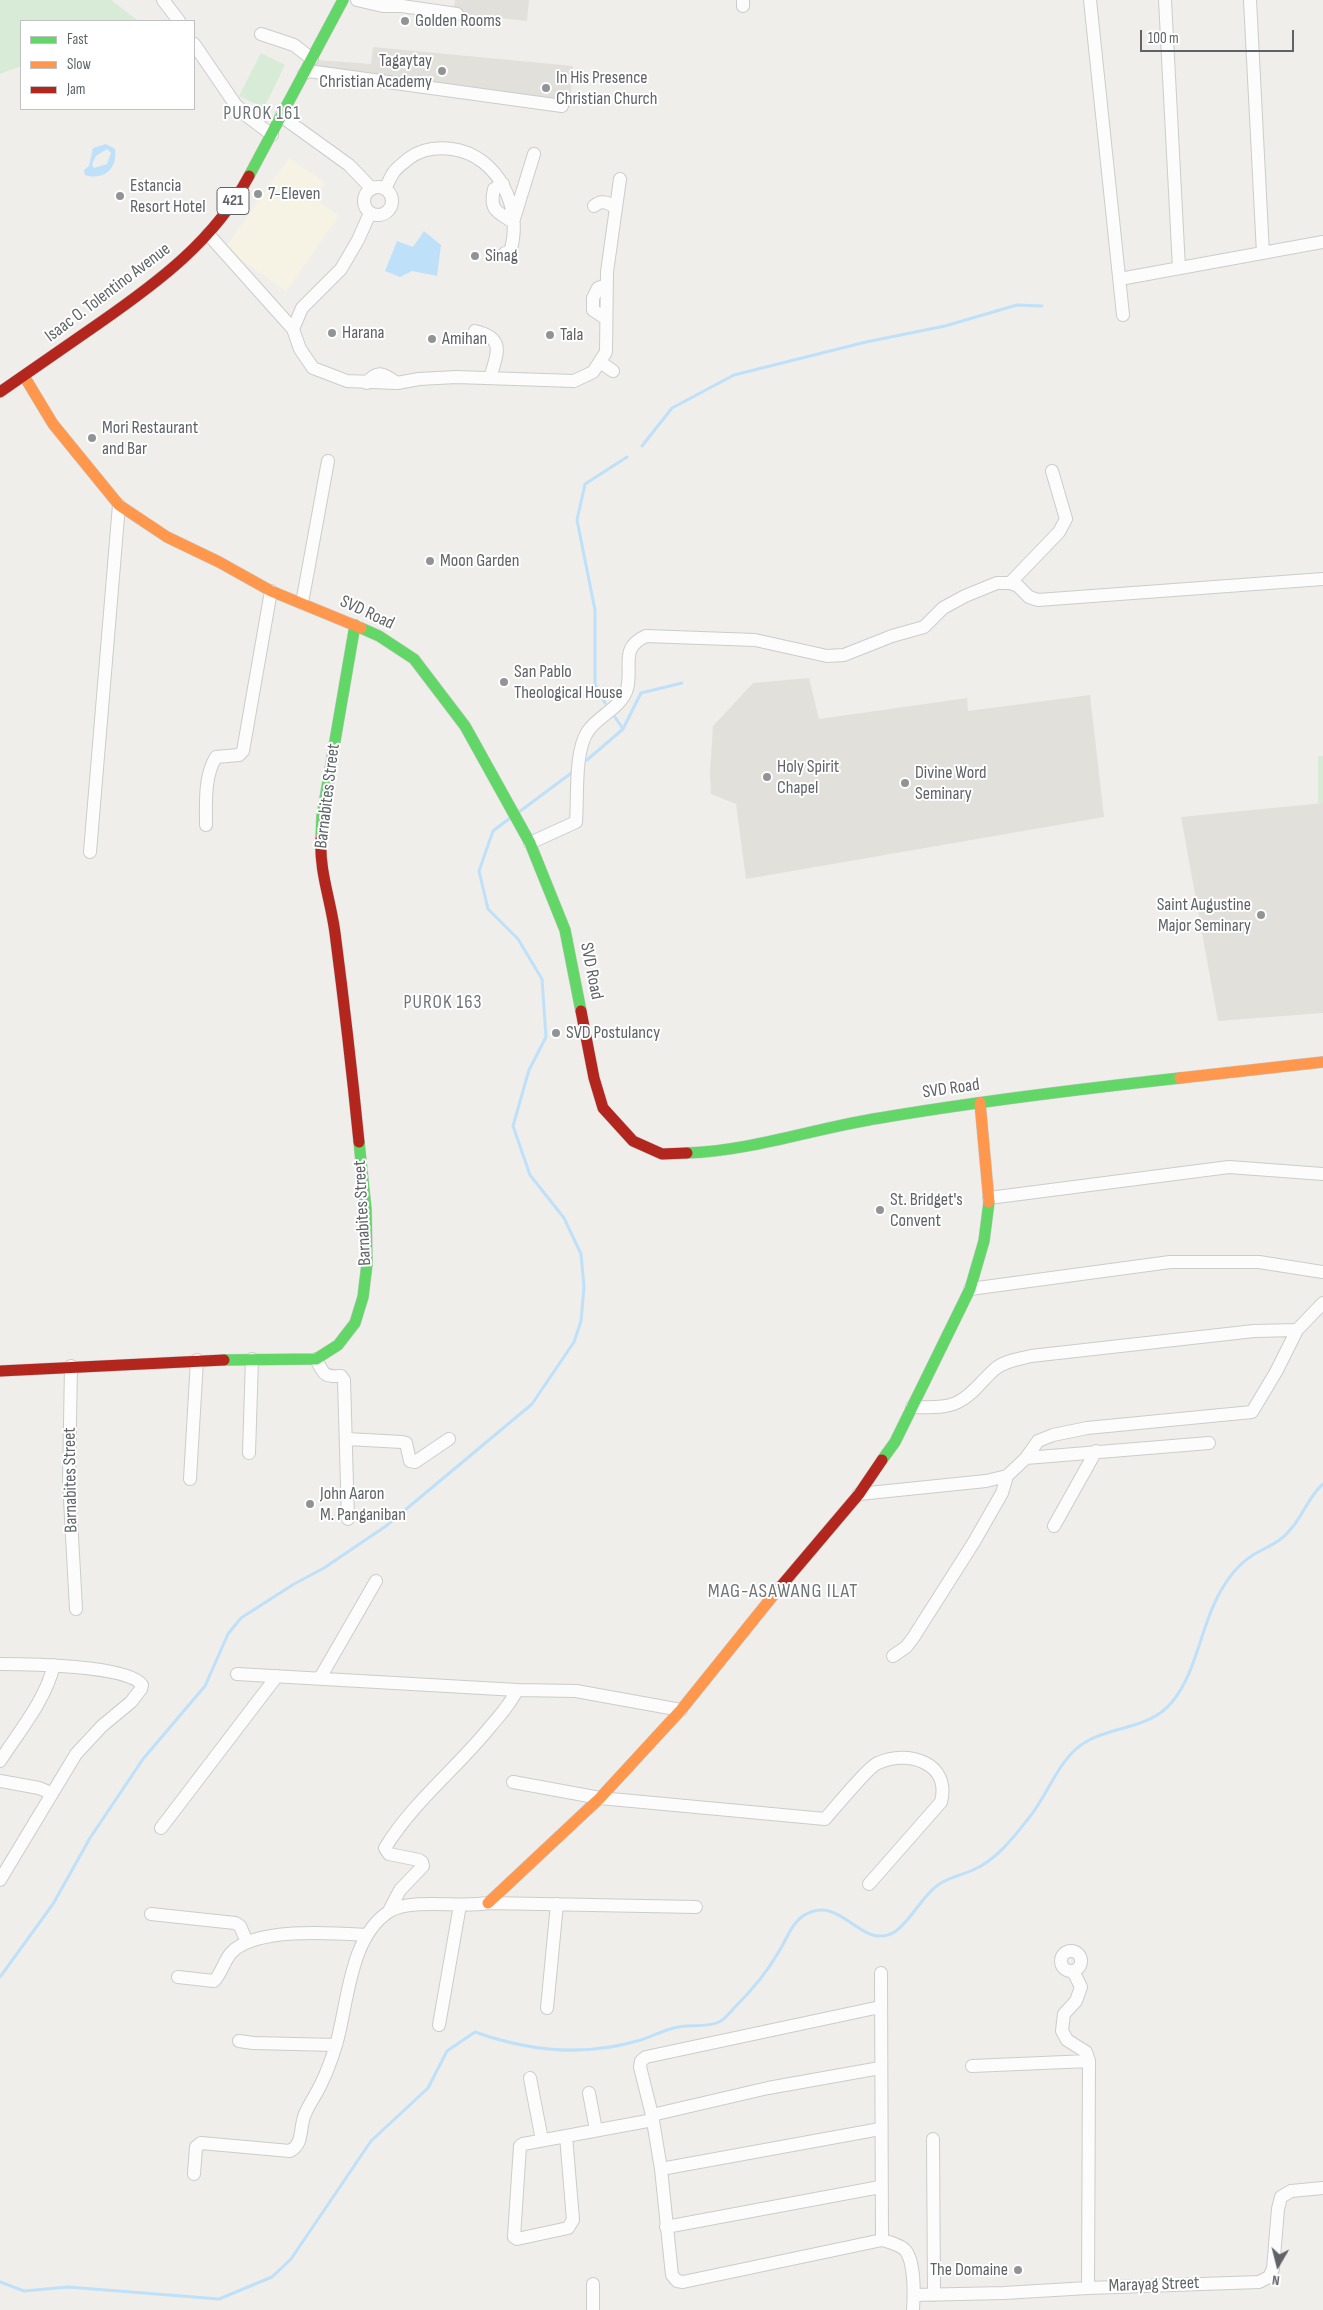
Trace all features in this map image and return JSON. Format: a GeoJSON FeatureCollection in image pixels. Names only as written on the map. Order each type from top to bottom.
{"type":"FeatureCollection","features":[{"type":"Feature","properties":{"kind":"main road","name":"Isaac O. Tolentino Avenue"},"geometry":{"type":"LineString","coordinates":[[0,392],[153,286],[192,252],[219,222],[243,186],[272,135],[343,0]]}},
{"type":"Feature","properties":{"kind":"main road","name":"SVD Road"},"geometry":{"type":"LineString","coordinates":[[24,376],[53,424],[118,504],[167,537],[219,562],[271,591],[355,625],[390,642],[414,659],[465,726],[530,843],[565,930],[594,1078],[603,1108],[633,1141],[662,1154],[717,1152],[878,1118],[980,1103],[1323,1062]]}},
{"type":"Feature","properties":{"kind":"main road","name":"Barnabites Street"},"geometry":{"type":"LineString","coordinates":[[316,1359],[338,1345],[355,1324],[363,1297],[367,1264],[366,1209],[346,1015],[334,926],[320,857],[322,816],[355,625]]}},
{"type":"Feature","properties":{"kind":"main road"},"geometry":{"type":"LineString","coordinates":[[488,1902],[600,1798],[681,1710],[730,1647],[859,1494],[895,1442],[970,1289],[984,1241],[989,1198],[980,1103]]}},
{"type":"Feature","properties":{"kind":"main road"},"geometry":{"type":"LineString","coordinates":[[0,1371],[197,1360],[316,1359]]}},
{"type":"Feature","properties":{"kind":"street"},"geometry":{"type":"LineString","coordinates":[[163,0],[177,20]]}},
{"type":"Feature","properties":{"kind":"street"},"geometry":{"type":"LineString","coordinates":[[357,0],[383,6],[402,6],[457,14]]}},
{"type":"Feature","properties":{"kind":"street"},"geometry":{"type":"LineString","coordinates":[[1090,0],[1123,314]]}},
{"type":"Feature","properties":{"kind":"street"},"geometry":{"type":"LineString","coordinates":[[1165,0],[1179,268]]}},
{"type":"Feature","properties":{"kind":"street"},"geometry":{"type":"LineString","coordinates":[[1250,0],[1263,253]]}},
{"type":"Feature","properties":{"kind":"street"},"geometry":{"type":"LineString","coordinates":[[261,34],[294,45],[312,58]]}},
{"type":"Feature","properties":{"kind":"street"},"geometry":{"type":"LineString","coordinates":[[195,45],[235,104],[272,135]]}},
{"type":"Feature","properties":{"kind":"street"},"geometry":{"type":"LineString","coordinates":[[304,74],[308,71],[562,106]]}},
{"type":"Feature","properties":{"kind":"street"},"geometry":{"type":"LineString","coordinates":[[281,116],[349,165],[372,188],[386,189],[392,196],[390,209],[383,215],[370,213]]}},
{"type":"Feature","properties":{"kind":"street"},"geometry":{"type":"LineString","coordinates":[[386,189],[394,171],[417,152],[440,147],[466,151],[485,163],[503,184],[509,195],[515,236],[510,252],[505,253]]}},
{"type":"Feature","properties":{"kind":"street"},"geometry":{"type":"LineString","coordinates":[[513,222],[534,154]]}},
{"type":"Feature","properties":{"kind":"street"},"geometry":{"type":"LineString","coordinates":[[208,234],[293,329],[300,349],[313,368],[347,381],[367,383],[398,383],[419,379],[456,377],[574,381],[593,372],[606,352],[606,285],[620,180]]}},
{"type":"Feature","properties":{"kind":"street"},"geometry":{"type":"LineString","coordinates":[[503,184],[494,189],[491,201],[496,212],[513,222]]}},
{"type":"Feature","properties":{"kind":"street"},"geometry":{"type":"LineString","coordinates":[[293,329],[302,308],[341,269],[358,240],[370,213],[364,200],[368,191],[372,188]]}},
{"type":"Feature","properties":{"kind":"street"},"geometry":{"type":"LineString","coordinates":[[594,206],[598,203],[607,202],[616,208]]}},
{"type":"Feature","properties":{"kind":"street"},"geometry":{"type":"LineString","coordinates":[[1120,279],[1323,242]]}},
{"type":"Feature","properties":{"kind":"street"},"geometry":{"type":"LineString","coordinates":[[475,331],[489,334],[495,341],[498,352],[490,378]]}},
{"type":"Feature","properties":{"kind":"street"},"geometry":{"type":"LineString","coordinates":[[600,362],[613,371]]}},
{"type":"Feature","properties":{"kind":"street"},"geometry":{"type":"LineString","coordinates":[[302,603],[328,461]]}},
{"type":"Feature","properties":{"kind":"street"},"geometry":{"type":"LineString","coordinates":[[1010,582],[1059,532],[1066,519],[1052,470]]}},
{"type":"Feature","properties":{"kind":"street"},"geometry":{"type":"LineString","coordinates":[[90,852],[118,504]]}},
{"type":"Feature","properties":{"kind":"street"},"geometry":{"type":"LineString","coordinates":[[530,843],[576,822],[580,757],[583,742],[588,731],[622,698],[627,689],[629,651],[634,642],[646,636],[756,640],[827,656],[844,656],[892,636],[924,627],[944,608],[965,596],[997,583],[1010,582],[1018,586],[1029,597],[1038,600],[1323,579]]}},
{"type":"Feature","properties":{"kind":"street"},"geometry":{"type":"LineString","coordinates":[[206,825],[207,785],[212,763],[216,757],[239,755],[243,751],[271,591]]}},
{"type":"Feature","properties":{"kind":"street"},"geometry":{"type":"LineString","coordinates":[[989,1198],[1229,1168],[1323,1174]]}},
{"type":"Feature","properties":{"kind":"street"},"geometry":{"type":"LineString","coordinates":[[970,1289],[1170,1262],[1259,1262],[1323,1272]]}},
{"type":"Feature","properties":{"kind":"street"},"geometry":{"type":"LineString","coordinates":[[893,1656],[906,1647],[913,1638],[969,1550],[1002,1493],[1007,1476],[1026,1458],[1038,1441],[1053,1435],[1087,1428],[1252,1412],[1276,1372],[1297,1330],[1323,1303]]}},
{"type":"Feature","properties":{"kind":"street"},"geometry":{"type":"LineString","coordinates":[[912,1407],[942,1407],[957,1403],[972,1393],[996,1367],[1010,1361],[1031,1356],[1254,1331],[1297,1330]]}},
{"type":"Feature","properties":{"kind":"street"},"geometry":{"type":"LineString","coordinates":[[316,1359],[323,1373],[328,1376],[341,1376],[344,1380],[348,1519]]}},
{"type":"Feature","properties":{"kind":"street"},"geometry":{"type":"LineString","coordinates":[[190,1479],[197,1360]]}},
{"type":"Feature","properties":{"kind":"street"},"geometry":{"type":"LineString","coordinates":[[249,1453],[252,1360]]}},
{"type":"Feature","properties":{"kind":"street","name":"Barnabites Street"},"geometry":{"type":"LineString","coordinates":[[71,1366],[69,1481],[76,1609]]}},
{"type":"Feature","properties":{"kind":"street"},"geometry":{"type":"LineString","coordinates":[[347,1439],[402,1442],[406,1444],[410,1461],[415,1462],[449,1439]]}},
{"type":"Feature","properties":{"kind":"street"},"geometry":{"type":"LineString","coordinates":[[1026,1458],[1209,1443]]}},
{"type":"Feature","properties":{"kind":"street"},"geometry":{"type":"LineString","coordinates":[[1054,1526],[1096,1452]]}},
{"type":"Feature","properties":{"kind":"street"},"geometry":{"type":"LineString","coordinates":[[859,1494],[1007,1476]]}},
{"type":"Feature","properties":{"kind":"street"},"geometry":{"type":"LineString","coordinates":[[320,1678],[376,1581]]}},
{"type":"Feature","properties":{"kind":"street"},"geometry":{"type":"LineString","coordinates":[[0,1664],[73,1666],[119,1675],[136,1680],[142,1685],[131,1702],[87,1739],[51,1793],[0,1880]]}},
{"type":"Feature","properties":{"kind":"street"},"geometry":{"type":"LineString","coordinates":[[0,1761],[50,1682],[54,1665]]}},
{"type":"Feature","properties":{"kind":"street"},"geometry":{"type":"LineString","coordinates":[[237,1674],[517,1690],[576,1691],[681,1710]]}},
{"type":"Feature","properties":{"kind":"street"},"geometry":{"type":"LineString","coordinates":[[161,1828],[277,1676]]}},
{"type":"Feature","properties":{"kind":"street"},"geometry":{"type":"LineString","coordinates":[[194,2174],[196,2147],[201,2143],[290,2151],[296,2148],[300,2142],[304,2115],[321,2084],[336,2045],[348,1984],[356,1960],[368,1936],[389,1911],[400,1890],[423,1866],[419,1860],[389,1854],[385,1848],[432,1789],[472,1750],[511,1702],[517,1690]]}},
{"type":"Feature","properties":{"kind":"street"},"geometry":{"type":"LineString","coordinates":[[513,1782],[600,1798],[826,1819],[876,1763],[897,1758],[918,1759],[933,1766],[942,1781],[944,1792],[941,1802],[869,1884]]}},
{"type":"Feature","properties":{"kind":"street"},"geometry":{"type":"LineString","coordinates":[[0,1781],[39,1788],[51,1793]]}},
{"type":"Feature","properties":{"kind":"street"},"geometry":{"type":"LineString","coordinates":[[389,1911],[409,1905],[460,1905],[488,1902],[696,1907]]}},
{"type":"Feature","properties":{"kind":"street"},"geometry":{"type":"LineString","coordinates":[[547,2008],[557,1904]]}},
{"type":"Feature","properties":{"kind":"street"},"geometry":{"type":"LineString","coordinates":[[439,2026],[460,1905]]}},
{"type":"Feature","properties":{"kind":"street"},"geometry":{"type":"LineString","coordinates":[[151,1914],[235,1923],[240,1926],[247,1942]]}},
{"type":"Feature","properties":{"kind":"street"},"geometry":{"type":"LineString","coordinates":[[178,1977],[214,1981],[232,1952],[247,1942],[283,1935],[308,1933],[368,1936]]}},
{"type":"Feature","properties":{"kind":"street"},"geometry":{"type":"LineString","coordinates":[[1073,1971],[1081,1987],[1076,2001],[1064,2014],[1062,2031],[1067,2040],[1086,2052],[1089,2061],[1088,2288]]}},
{"type":"Feature","properties":{"kind":"street"},"geometry":{"type":"LineString","coordinates":[[881,1973],[880,2187],[882,2240]]}},
{"type":"Feature","properties":{"kind":"street"},"geometry":{"type":"LineString","coordinates":[[880,2007],[646,2057],[641,2061],[640,2067],[652,2117],[661,2169],[672,2275],[677,2281],[683,2282],[882,2240],[903,2248],[910,2256],[914,2295],[913,2310]]}},
{"type":"Feature","properties":{"kind":"street"},"geometry":{"type":"LineString","coordinates":[[239,2041],[336,2045]]}},
{"type":"Feature","properties":{"kind":"street"},"geometry":{"type":"LineString","coordinates":[[972,2066],[1089,2061]]}},
{"type":"Feature","properties":{"kind":"street"},"geometry":{"type":"LineString","coordinates":[[566,2136],[573,2220],[571,2225],[520,2240],[514,2237],[518,2153],[520,2146],[523,2144],[596,2130],[768,2088],[880,2068]]}},
{"type":"Feature","properties":{"kind":"street"},"geometry":{"type":"LineString","coordinates":[[530,2078],[542,2140]]}},
{"type":"Feature","properties":{"kind":"street"},"geometry":{"type":"LineString","coordinates":[[589,2093],[596,2130]]}},
{"type":"Feature","properties":{"kind":"street"},"geometry":{"type":"LineString","coordinates":[[661,2169],[880,2129]]}},
{"type":"Feature","properties":{"kind":"street"},"geometry":{"type":"LineString","coordinates":[[933,2139],[934,2295]]}},
{"type":"Feature","properties":{"kind":"street"},"geometry":{"type":"LineString","coordinates":[[666,2227],[880,2187]]}},
{"type":"Feature","properties":{"kind":"street","name":"Marayag Street"},"geometry":{"type":"LineString","coordinates":[[914,2295],[1004,2294],[1088,2288],[1260,2282],[1269,2277],[1273,2269],[1278,2209],[1281,2198],[1291,2191],[1323,2188]]}},
{"type":"Feature","properties":{"kind":"street"},"geometry":{"type":"LineString","coordinates":[[592,2284],[593,2310]]}},
{"type":"Feature","properties":{"kind":"shaded area"},"geometry":{"type":"Polygon","coordinates":[[[455,0],[529,0],[527,21],[453,13],[455,0]]]}},
{"type":"Feature","properties":{"kind":"shaded area","name":"Tagaytay Christian Academy"},"geometry":{"type":"Polygon","coordinates":[[[373,47],[573,66],[570,105],[309,76],[318,60],[371,64],[373,47]]]}},
{"type":"Feature","properties":{"kind":"shaded area"},"geometry":{"type":"Polygon","coordinates":[[[289,158],[325,183],[314,198],[339,216],[286,291],[225,248],[289,158]]]}},
{"type":"Feature","properties":{"kind":"shaded area","name":"Divine Word Seminary"},"geometry":{"type":"Polygon","coordinates":[[[809,678],[819,719],[967,698],[968,711],[1090,695],[1104,817],[746,879],[736,804],[711,794],[710,772],[713,726],[753,683],[809,678]]]}},
{"type":"Feature","properties":{"kind":"shaded area","name":"Saint Augustine Major Seminary"},"geometry":{"type":"Polygon","coordinates":[[[1323,803],[1323,1013],[1218,1021],[1181,817],[1323,803]]]}},
{"type":"Feature","properties":{"kind":"green space"},"geometry":{"type":"Polygon","coordinates":[[[0,0],[111,0],[137,20],[20,20],[20,66],[0,74],[0,0]]]}},
{"type":"Feature","properties":{"kind":"green space"},"geometry":{"type":"Polygon","coordinates":[[[261,53],[285,65],[264,108],[239,96],[261,53]]]}},
{"type":"Feature","properties":{"kind":"green space"},"geometry":{"type":"Polygon","coordinates":[[[1318,756],[1323,756],[1323,803],[1318,803],[1318,756]]]}},
{"type":"Feature","properties":{"kind":"water"},"geometry":{"type":"Polygon","coordinates":[[[106,144],[115,149],[112,167],[104,174],[98,176],[85,175],[84,170],[89,166],[93,148],[106,144]],[[107,149],[96,156],[92,164],[94,168],[107,164],[111,153],[107,149]]]}},
{"type":"Feature","properties":{"kind":"water"},"geometry":{"type":"Polygon","coordinates":[[[424,231],[441,245],[437,276],[412,271],[400,277],[385,271],[397,241],[413,247],[424,231]]]}},
{"type":"Feature","properties":{"kind":"waterway"},"geometry":{"type":"LineString","coordinates":[[642,446],[672,408],[734,375],[866,342],[945,326],[1017,305],[1042,306]]}},
{"type":"Feature","properties":{"kind":"waterway"},"geometry":{"type":"LineString","coordinates":[[605,703],[595,684],[595,610],[577,520],[585,484],[627,457]]}},
{"type":"Feature","properties":{"kind":"waterway"},"geometry":{"type":"LineString","coordinates":[[587,760],[623,729],[641,693],[682,683]]}},
{"type":"Feature","properties":{"kind":"waterway"},"geometry":{"type":"LineString","coordinates":[[615,717],[623,729]]}},
{"type":"Feature","properties":{"kind":"waterway"},"geometry":{"type":"LineString","coordinates":[[519,812],[574,771]]}},
{"type":"Feature","properties":{"kind":"waterway"},"geometry":{"type":"LineString","coordinates":[[0,1977],[53,1904],[90,1838],[143,1759],[205,1686],[228,1634],[241,1618],[294,1584],[324,1568],[386,1526],[532,1404],[574,1342],[581,1321],[584,1287],[581,1254],[564,1218],[530,1175],[513,1126],[529,1070],[546,1037],[542,979],[518,939],[488,909],[479,871],[493,831],[510,818]]}},
{"type":"Feature","properties":{"kind":"waterway"},"geometry":{"type":"LineString","coordinates":[[0,2282],[24,2291],[68,2287],[219,2299],[272,2277],[291,2259],[371,2141],[428,2088],[447,2051],[475,2032],[515,2044],[555,2050],[576,2050],[616,2046],[642,2040],[679,2027],[714,2024],[726,2017],[758,1981],[774,1960],[792,1928],[803,1916],[817,1910],[829,1911],[872,1935],[884,1936],[896,1931],[938,1885],[983,1865],[1004,1847],[1034,1811],[1062,1765],[1076,1749],[1087,1741],[1099,1736],[1151,1719],[1172,1702],[1187,1678],[1211,1611],[1228,1580],[1247,1559],[1277,1542],[1295,1525],[1313,1495],[1323,1484]]}},
{"type":"Feature","properties":{"kind":"traffic: fast"},"geometry":{"type":"LineString","coordinates":[[249,176],[343,0]]}},
{"type":"Feature","properties":{"kind":"traffic: fast"},"geometry":{"type":"LineString","coordinates":[[321,839],[322,816],[355,625]]}},
{"type":"Feature","properties":{"kind":"traffic: fast"},"geometry":{"type":"LineString","coordinates":[[361,628],[379,636],[414,659],[465,726],[530,843],[565,930],[581,1011]]}},
{"type":"Feature","properties":{"kind":"traffic: fast"},"geometry":{"type":"LineString","coordinates":[[687,1153],[759,1144],[856,1122],[955,1106],[1180,1078]]}},
{"type":"Feature","properties":{"kind":"traffic: fast"},"geometry":{"type":"LineString","coordinates":[[224,1360],[316,1359],[338,1345],[355,1323],[363,1297],[367,1264],[366,1209],[359,1142]]}},
{"type":"Feature","properties":{"kind":"traffic: fast"},"geometry":{"type":"LineString","coordinates":[[882,1460],[895,1442],[970,1289],[984,1241],[989,1202]]}},
{"type":"Feature","properties":{"kind":"traffic: slow"},"geometry":{"type":"LineString","coordinates":[[24,376],[53,424],[119,505],[167,537],[219,562],[271,591],[361,628]]}},
{"type":"Feature","properties":{"kind":"traffic: slow"},"geometry":{"type":"LineString","coordinates":[[1180,1078],[1323,1062]]}},
{"type":"Feature","properties":{"kind":"traffic: slow"},"geometry":{"type":"LineString","coordinates":[[980,1103],[989,1202]]}},
{"type":"Feature","properties":{"kind":"traffic: slow"},"geometry":{"type":"LineString","coordinates":[[488,1903],[600,1798],[681,1710],[776,1592]]}},
{"type":"Feature","properties":{"kind":"traffic: jam"},"geometry":{"type":"LineString","coordinates":[[0,392],[142,293],[182,259],[219,221],[249,176]]}},
{"type":"Feature","properties":{"kind":"traffic: jam"},"geometry":{"type":"LineString","coordinates":[[321,839],[322,863],[333,921],[348,1037],[359,1142]]}},
{"type":"Feature","properties":{"kind":"traffic: jam"},"geometry":{"type":"LineString","coordinates":[[581,1011],[594,1078],[603,1108],[633,1141],[662,1154],[687,1153]]}},
{"type":"Feature","properties":{"kind":"traffic: jam"},"geometry":{"type":"LineString","coordinates":[[0,1371],[224,1360]]}},
{"type":"Feature","properties":{"kind":"traffic: jam"},"geometry":{"type":"LineString","coordinates":[[776,1592],[859,1494],[882,1460]]}},
{"type":"Feature","properties":{"kind":"place","name":"Golden Rooms"},"geometry":{"type":"Point","coordinates":[405,21]}},
{"type":"Feature","properties":{"kind":"place","name":"Tagaytay Christian Academy"},"geometry":{"type":"Point","coordinates":[442,71]}},
{"type":"Feature","properties":{"kind":"place","name":"In His Presence Christian Church"},"geometry":{"type":"Point","coordinates":[546,88]}},
{"type":"Feature","properties":{"kind":"place","name":"7-Eleven"},"geometry":{"type":"Point","coordinates":[258,194]}},
{"type":"Feature","properties":{"kind":"place","name":"Estancia Resort Hotel"},"geometry":{"type":"Point","coordinates":[120,196]}},
{"type":"Feature","properties":{"kind":"place","name":"Sinag"},"geometry":{"type":"Point","coordinates":[475,256]}},
{"type":"Feature","properties":{"kind":"place","name":"Harana"},"geometry":{"type":"Point","coordinates":[332,333]}},
{"type":"Feature","properties":{"kind":"place","name":"Tala"},"geometry":{"type":"Point","coordinates":[550,335]}},
{"type":"Feature","properties":{"kind":"place","name":"Amihan"},"geometry":{"type":"Point","coordinates":[432,339]}},
{"type":"Feature","properties":{"kind":"place","name":"Mori Restaurant and Bar"},"geometry":{"type":"Point","coordinates":[92,438]}},
{"type":"Feature","properties":{"kind":"place","name":"Moon Garden"},"geometry":{"type":"Point","coordinates":[430,561]}},
{"type":"Feature","properties":{"kind":"place","name":"San Pablo Theological House"},"geometry":{"type":"Point","coordinates":[504,682]}},
{"type":"Feature","properties":{"kind":"place","name":"Holy Spirit Chapel"},"geometry":{"type":"Point","coordinates":[767,777]}},
{"type":"Feature","properties":{"kind":"place","name":"Divine Word Seminary"},"geometry":{"type":"Point","coordinates":[905,783]}},
{"type":"Feature","properties":{"kind":"place","name":"Saint Augustine Major Seminary"},"geometry":{"type":"Point","coordinates":[1261,915]}},
{"type":"Feature","properties":{"kind":"place","name":"SVD Postulancy"},"geometry":{"type":"Point","coordinates":[556,1033]}},
{"type":"Feature","properties":{"kind":"place","name":"St. Bridget's Convent"},"geometry":{"type":"Point","coordinates":[880,1210]}},
{"type":"Feature","properties":{"kind":"place","name":"John Aaron M. Panganiban"},"geometry":{"type":"Point","coordinates":[310,1504]}},
{"type":"Feature","properties":{"kind":"place","name":"The Domaine"},"geometry":{"type":"Point","coordinates":[1018,2270]}},
{"type":"Feature","properties":{"kind":"district","name":"PUROK 161"},"geometry":{"type":"Point","coordinates":[262,114]}},
{"type":"Feature","properties":{"kind":"district","name":"PUROK 163"},"geometry":{"type":"Point","coordinates":[443,1003]}},
{"type":"Feature","properties":{"kind":"district","name":"MAG-ASAWANG ILAT"},"geometry":{"type":"Point","coordinates":[783,1592]}}]}
